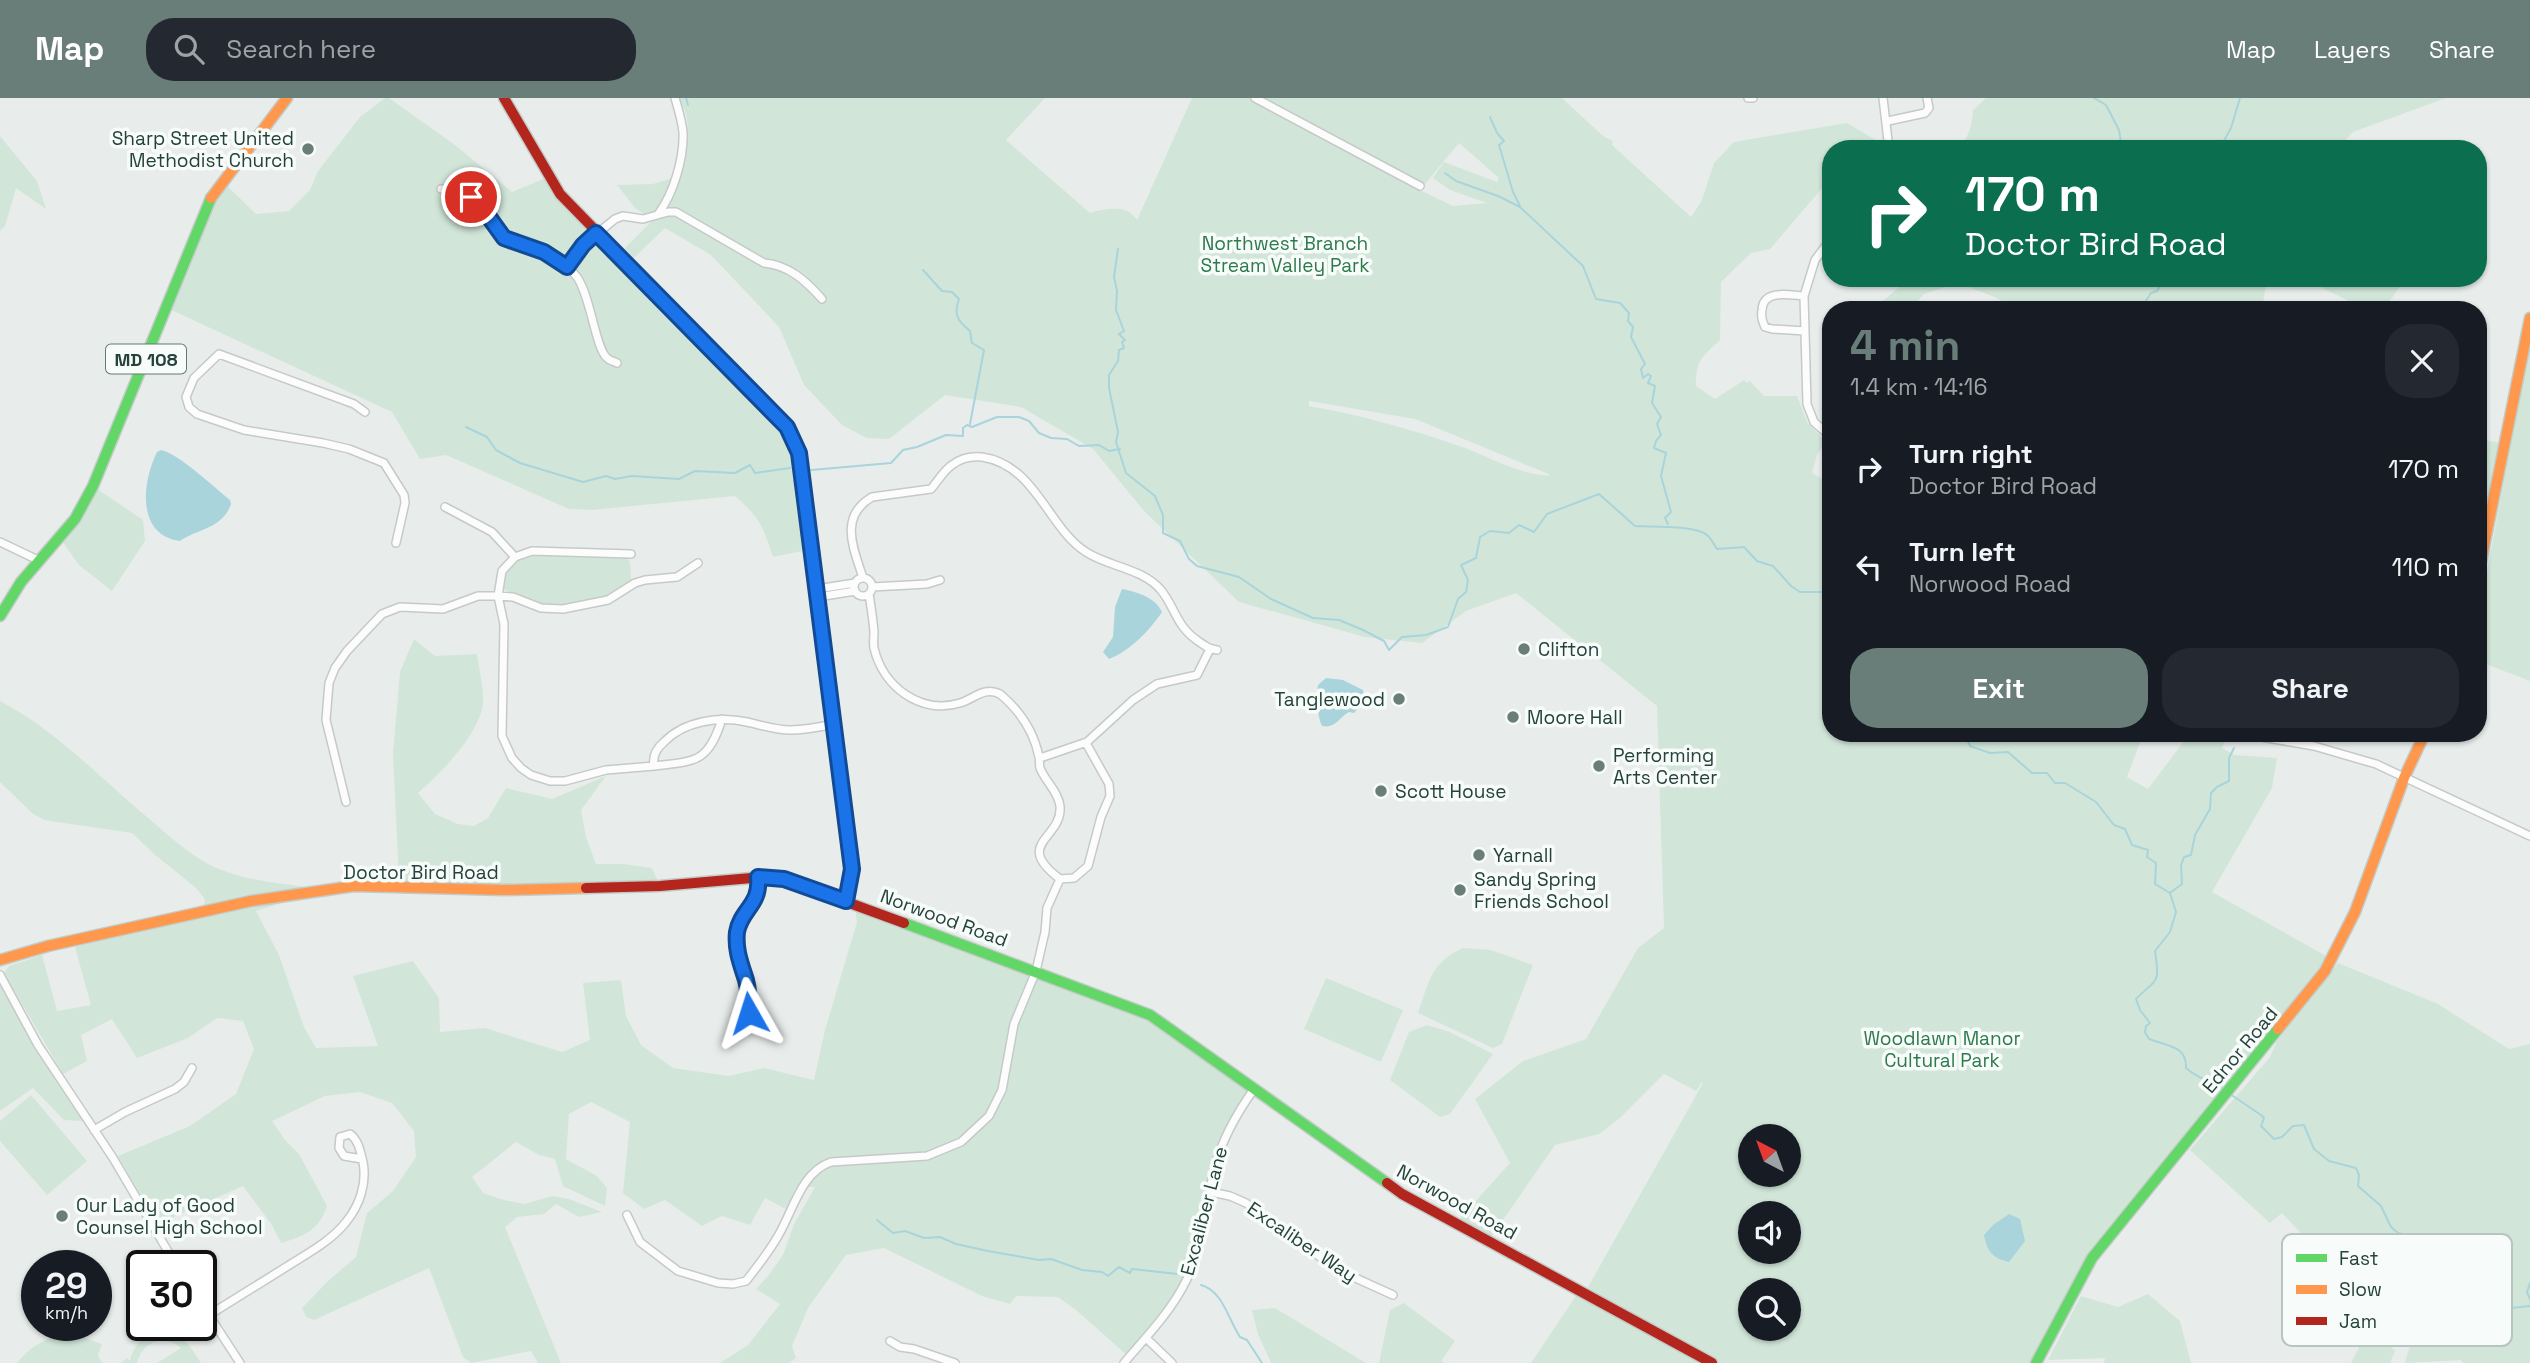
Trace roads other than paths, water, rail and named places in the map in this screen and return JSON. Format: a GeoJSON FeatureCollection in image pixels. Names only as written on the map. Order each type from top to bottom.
{"type":"FeatureCollection","features":[{"type":"Feature","properties":{"kind":"main road","name":"MD 108"},"geometry":{"type":"LineString","coordinates":[[0,616],[22,582],[75,519],[93,486],[208,204],[222,181],[287,98]]}},
{"type":"Feature","properties":{"kind":"main road"},"geometry":{"type":"LineString","coordinates":[[504,98],[560,194],[787,427],[799,453],[852,869],[846,901]]}},
{"type":"Feature","properties":{"kind":"main road"},"geometry":{"type":"LineString","coordinates":[[2487,532],[2530,323]]}},
{"type":"Feature","properties":{"kind":"main road","name":"Ednor Road"},"geometry":{"type":"LineString","coordinates":[[2036,1363],[2092,1258],[2311,991],[2333,959],[2363,892],[2404,778],[2421,742]]}},
{"type":"Feature","properties":{"kind":"main road","name":"Doctor Bird Road"},"geometry":{"type":"LineString","coordinates":[[0,960],[48,946],[251,901],[354,886],[578,889],[660,886],[758,877],[784,879],[846,901]]}},
{"type":"Feature","properties":{"kind":"main road","name":"Norwood Road"},"geometry":{"type":"LineString","coordinates":[[846,901],[1150,1015],[1402,1194],[1713,1363]]}},
{"type":"Feature","properties":{"kind":"street"},"geometry":{"type":"LineString","coordinates":[[659,213],[668,199],[681,149],[683,129],[675,98]]}},
{"type":"Feature","properties":{"kind":"street"},"geometry":{"type":"LineString","coordinates":[[1255,98],[1420,186]]}},
{"type":"Feature","properties":{"kind":"street"},"geometry":{"type":"LineString","coordinates":[[1883,98],[1889,140]]}},
{"type":"Feature","properties":{"kind":"street"},"geometry":{"type":"LineString","coordinates":[[1888,121],[1925,113],[1928,108],[1927,98]]}},
{"type":"Feature","properties":{"kind":"street"},"geometry":{"type":"LineString","coordinates":[[441,189],[456,189],[471,197],[504,238],[544,252],[567,267],[581,283],[601,347],[607,358],[617,363]]}},
{"type":"Feature","properties":{"kind":"street"},"geometry":{"type":"LineString","coordinates":[[567,267],[583,245],[615,219],[622,216],[643,219],[659,213],[676,212],[764,263],[788,270],[811,286],[822,299]]}},
{"type":"Feature","properties":{"kind":"street"},"geometry":{"type":"LineString","coordinates":[[1822,251],[1815,260],[1804,296],[1807,404],[1815,422],[1822,429]]}},
{"type":"Feature","properties":{"kind":"street"},"geometry":{"type":"LineString","coordinates":[[1804,296],[1774,295],[1766,298],[1762,303],[1761,320],[1765,327],[1772,329],[1805,331]]}},
{"type":"Feature","properties":{"kind":"street"},"geometry":{"type":"LineString","coordinates":[[365,412],[354,404],[219,354],[194,378],[186,397],[188,407],[197,414],[244,430],[349,449],[384,463],[404,495],[405,503],[396,543]]}},
{"type":"Feature","properties":{"kind":"street"},"geometry":{"type":"LineString","coordinates":[[863,578],[850,534],[857,508],[863,502],[872,497],[931,489],[950,466],[962,458],[991,458],[1007,466],[1025,481],[1074,543],[1085,552],[1129,569],[1160,589],[1184,631],[1214,650],[1197,675],[1168,681],[1148,689],[1086,743],[1040,758]]}},
{"type":"Feature","properties":{"kind":"street"},"geometry":{"type":"LineString","coordinates":[[445,507],[492,532],[515,557]]}},
{"type":"Feature","properties":{"kind":"street"},"geometry":{"type":"LineString","coordinates":[[0,542],[40,561]]}},
{"type":"Feature","properties":{"kind":"street"},"geometry":{"type":"LineString","coordinates":[[631,554],[532,551],[515,557],[502,571],[498,596],[504,624],[502,736],[506,748],[521,768],[541,779],[565,781],[606,770],[691,762],[699,758],[715,740],[722,719]]}},
{"type":"Feature","properties":{"kind":"street"},"geometry":{"type":"LineString","coordinates":[[346,802],[327,720],[329,683],[335,668],[348,651],[390,609],[443,609],[478,596],[498,596],[513,597],[541,608],[563,609],[608,600],[635,583],[677,577],[698,563]]}},
{"type":"Feature","properties":{"kind":"street"},"geometry":{"type":"LineString","coordinates":[[817,593],[855,587],[863,578]]}},
{"type":"Feature","properties":{"kind":"street"},"geometry":{"type":"LineString","coordinates":[[863,578],[869,580],[871,590],[874,647],[881,667],[897,688],[920,703],[938,707],[957,704],[984,691],[993,691],[1007,700],[1028,726],[1040,758],[1040,766],[1060,806],[1057,823],[1041,842],[1040,851],[1042,860],[1060,879],[1074,878],[1088,866],[1101,817],[1110,796],[1109,784],[1086,743]]}},
{"type":"Feature","properties":{"kind":"street"},"geometry":{"type":"LineString","coordinates":[[855,587],[861,596],[871,590],[940,580]]}},
{"type":"Feature","properties":{"kind":"street"},"geometry":{"type":"LineString","coordinates":[[654,766],[653,759],[668,737],[692,725],[722,719],[789,730],[834,724]]}},
{"type":"Feature","properties":{"kind":"street"},"geometry":{"type":"LineString","coordinates":[[2290,742],[2376,764],[2530,836]]}},
{"type":"Feature","properties":{"kind":"street"},"geometry":{"type":"LineString","coordinates":[[746,1024],[749,997],[738,953],[737,932],[758,894],[758,877]]}},
{"type":"Feature","properties":{"kind":"street"},"geometry":{"type":"LineString","coordinates":[[627,1215],[640,1242],[678,1270],[718,1283],[733,1284],[746,1281],[777,1238],[807,1181],[821,1165],[831,1162],[927,1156],[961,1142],[989,1116],[1002,1090],[1014,1024],[1036,971],[1045,932],[1047,908],[1060,879]]}},
{"type":"Feature","properties":{"kind":"street"},"geometry":{"type":"LineString","coordinates":[[0,975],[38,1045],[94,1130],[167,1250]]}},
{"type":"Feature","properties":{"kind":"street"},"geometry":{"type":"LineString","coordinates":[[94,1130],[175,1089],[184,1082],[192,1068]]}},
{"type":"Feature","properties":{"kind":"street","name":"Excaliber Lane"},"geometry":{"type":"LineString","coordinates":[[1124,1363],[1170,1309],[1186,1280],[1198,1251],[1214,1169],[1223,1141],[1254,1089]]}},
{"type":"Feature","properties":{"kind":"street"},"geometry":{"type":"LineString","coordinates":[[217,1310],[314,1249],[346,1222],[363,1190],[365,1179],[362,1159]]}},
{"type":"Feature","properties":{"kind":"street","name":"Excaliber Way"},"geometry":{"type":"LineString","coordinates":[[1211,1192],[1245,1203],[1338,1270],[1392,1295]]}},
{"type":"Feature","properties":{"kind":"street"},"geometry":{"type":"LineString","coordinates":[[217,1327],[240,1363]]}},
{"type":"Feature","properties":{"kind":"street"},"geometry":{"type":"LineString","coordinates":[[1146,1338],[1172,1363]]}},
{"type":"Feature","properties":{"kind":"street"},"geometry":{"type":"LineString","coordinates":[[890,1341],[901,1347],[955,1363]]}},
{"type":"Feature","properties":{"kind":"water"},"geometry":{"type":"Polygon","coordinates":[[[161,450],[186,464],[230,500],[231,504],[222,519],[180,541],[166,537],[156,529],[149,518],[146,505],[148,478],[157,452],[161,450]]]}},
{"type":"Feature","properties":{"kind":"water"},"geometry":{"type":"Polygon","coordinates":[[[1122,589],[1150,599],[1162,612],[1139,639],[1109,659],[1103,652],[1113,637],[1115,607],[1122,589]]]}},
{"type":"Feature","properties":{"kind":"water"},"geometry":{"type":"Polygon","coordinates":[[[1326,678],[1343,680],[1363,690],[1364,697],[1354,713],[1349,712],[1334,724],[1322,726],[1318,711],[1318,685],[1326,678]]]}},
{"type":"Feature","properties":{"kind":"water"},"geometry":{"type":"Polygon","coordinates":[[[2009,1214],[2020,1219],[2025,1241],[2009,1262],[1991,1253],[1984,1235],[2009,1214]]]}},
{"type":"Feature","properties":{"kind":"waterway"},"geometry":{"type":"LineString","coordinates":[[686,98],[688,105]]}},
{"type":"Feature","properties":{"kind":"waterway"},"geometry":{"type":"LineString","coordinates":[[2094,98],[2106,105],[2119,130],[2121,140]]}},
{"type":"Feature","properties":{"kind":"waterway"},"geometry":{"type":"LineString","coordinates":[[2224,140],[2240,98]]}},
{"type":"Feature","properties":{"kind":"waterway"},"geometry":{"type":"LineString","coordinates":[[1490,117],[1504,141],[1499,145],[1520,206]]}},
{"type":"Feature","properties":{"kind":"waterway"},"geometry":{"type":"LineString","coordinates":[[1445,173],[1456,181],[1520,207],[1583,266],[1596,299],[1620,303],[1629,313],[1628,321],[1633,327],[1631,337],[1645,364],[1641,369],[1643,378],[1648,374],[1651,376],[1648,383],[1655,386],[1652,403],[1661,417],[1657,424],[1661,435],[1654,448],[1666,453],[1661,476],[1671,512],[1665,518],[1668,524]]}},
{"type":"Feature","properties":{"kind":"waterway"},"geometry":{"type":"LineString","coordinates":[[1118,249],[1114,277],[1117,291],[1116,310],[1124,331],[1119,334],[1125,340],[1122,342],[1124,348],[1119,350],[1118,361],[1109,375],[1118,432],[1116,442],[1126,473],[1155,496],[1163,515],[1163,533],[1180,541],[1189,559],[1197,566],[1239,577],[1271,599],[1313,618],[1339,620],[1363,630],[1384,641],[1389,650],[1402,637],[1426,635],[1448,627],[1458,599],[1466,592],[1468,580],[1461,565],[1476,558],[1480,537],[1490,531],[1509,533],[1519,525],[1534,532],[1547,514],[1599,494],[1635,526],[1683,528],[1708,536],[1717,549],[1744,547],[1757,561],[1773,566],[1800,592],[1822,592]]}},
{"type":"Feature","properties":{"kind":"waterway"},"geometry":{"type":"LineString","coordinates":[[923,270],[942,291],[952,292],[959,299],[958,317],[970,331],[972,343],[984,350],[970,424]]}},
{"type":"Feature","properties":{"kind":"waterway"},"geometry":{"type":"LineString","coordinates":[[2146,301],[2159,287]]}},
{"type":"Feature","properties":{"kind":"waterway"},"geometry":{"type":"LineString","coordinates":[[811,470],[891,463],[903,450],[946,435],[963,436],[963,428],[967,425],[972,427],[997,417],[1019,417],[1029,421],[1039,433],[1051,438],[1067,439],[1079,446],[1099,445],[1109,451],[1120,449]]}},
{"type":"Feature","properties":{"kind":"waterway"},"geometry":{"type":"LineString","coordinates":[[466,427],[487,437],[496,450],[520,463],[583,482],[606,476],[615,479],[632,476],[679,479],[695,471],[735,473],[750,465],[755,473],[790,468]]}},
{"type":"Feature","properties":{"kind":"waterway"},"geometry":{"type":"LineString","coordinates":[[1968,742],[1970,746],[1990,753],[2008,752],[2032,773],[2047,773],[2055,783],[2065,783],[2096,802],[2114,825],[2125,829],[2132,845],[2148,850],[2147,857],[2156,863],[2155,884],[2170,893],[2176,912],[2170,932],[2155,951],[2156,979],[2136,999],[2150,1023],[2145,1032],[2149,1039],[2179,1051],[2190,1071],[2223,1088]]}},
{"type":"Feature","properties":{"kind":"waterway"},"geometry":{"type":"LineString","coordinates":[[2170,893],[2182,884],[2181,865],[2184,857],[2191,855],[2195,835],[2210,809],[2211,793],[2229,781],[2229,758],[2234,748]]}},
{"type":"Feature","properties":{"kind":"waterway"},"geometry":{"type":"LineString","coordinates":[[2230,1094],[2264,1118],[2261,1126],[2274,1139],[2282,1137],[2293,1126],[2304,1125],[2314,1149],[2329,1161],[2356,1168],[2359,1175],[2358,1186],[2381,1206],[2391,1227],[2402,1234]]}},
{"type":"Feature","properties":{"kind":"waterway"},"geometry":{"type":"LineString","coordinates":[[877,1220],[893,1233],[905,1231],[924,1238],[940,1237],[956,1244],[988,1251],[1039,1260],[1051,1259],[1082,1270],[1102,1272],[1108,1276],[1119,1267],[1130,1273],[1132,1269],[1178,1274]]}},
{"type":"Feature","properties":{"kind":"waterway"},"geometry":{"type":"LineString","coordinates":[[2530,1283],[2527,1292],[2530,1299]]}},
{"type":"Feature","properties":{"kind":"waterway"},"geometry":{"type":"LineString","coordinates":[[1201,1285],[1220,1299],[1240,1337],[1247,1340],[1262,1363]]}},
{"type":"Feature","properties":{"kind":"waterway"},"geometry":{"type":"LineString","coordinates":[[2512,1308],[2530,1306]]}},
{"type":"Feature","properties":{"kind":"place","name":"Sharp Street United Methodist Church"},"geometry":{"type":"Point","coordinates":[308,149]}},
{"type":"Feature","properties":{"kind":"place","name":"Clifton"},"geometry":{"type":"Point","coordinates":[1524,649]}},
{"type":"Feature","properties":{"kind":"place","name":"Tanglewood"},"geometry":{"type":"Point","coordinates":[1399,699]}},
{"type":"Feature","properties":{"kind":"place","name":"Moore Hall"},"geometry":{"type":"Point","coordinates":[1513,717]}},
{"type":"Feature","properties":{"kind":"place","name":"Performing Arts Center"},"geometry":{"type":"Point","coordinates":[1599,766]}},
{"type":"Feature","properties":{"kind":"place","name":"Scott House"},"geometry":{"type":"Point","coordinates":[1381,791]}},
{"type":"Feature","properties":{"kind":"place","name":"Yarnall"},"geometry":{"type":"Point","coordinates":[1479,855]}},
{"type":"Feature","properties":{"kind":"place","name":"Sandy Spring Friends School"},"geometry":{"type":"Point","coordinates":[1460,890]}},
{"type":"Feature","properties":{"kind":"place","name":"Our Lady of Good Counsel High School"},"geometry":{"type":"Point","coordinates":[62,1216]}},
{"type":"Feature","properties":{"kind":"park label","name":"Northwest Branch Stream Valley Park"},"geometry":{"type":"Point","coordinates":[1285,254]}},
{"type":"Feature","properties":{"kind":"park label","name":"Woodlawn Manor Cultural Park"},"geometry":{"type":"Point","coordinates":[1942,1049]}}]}
